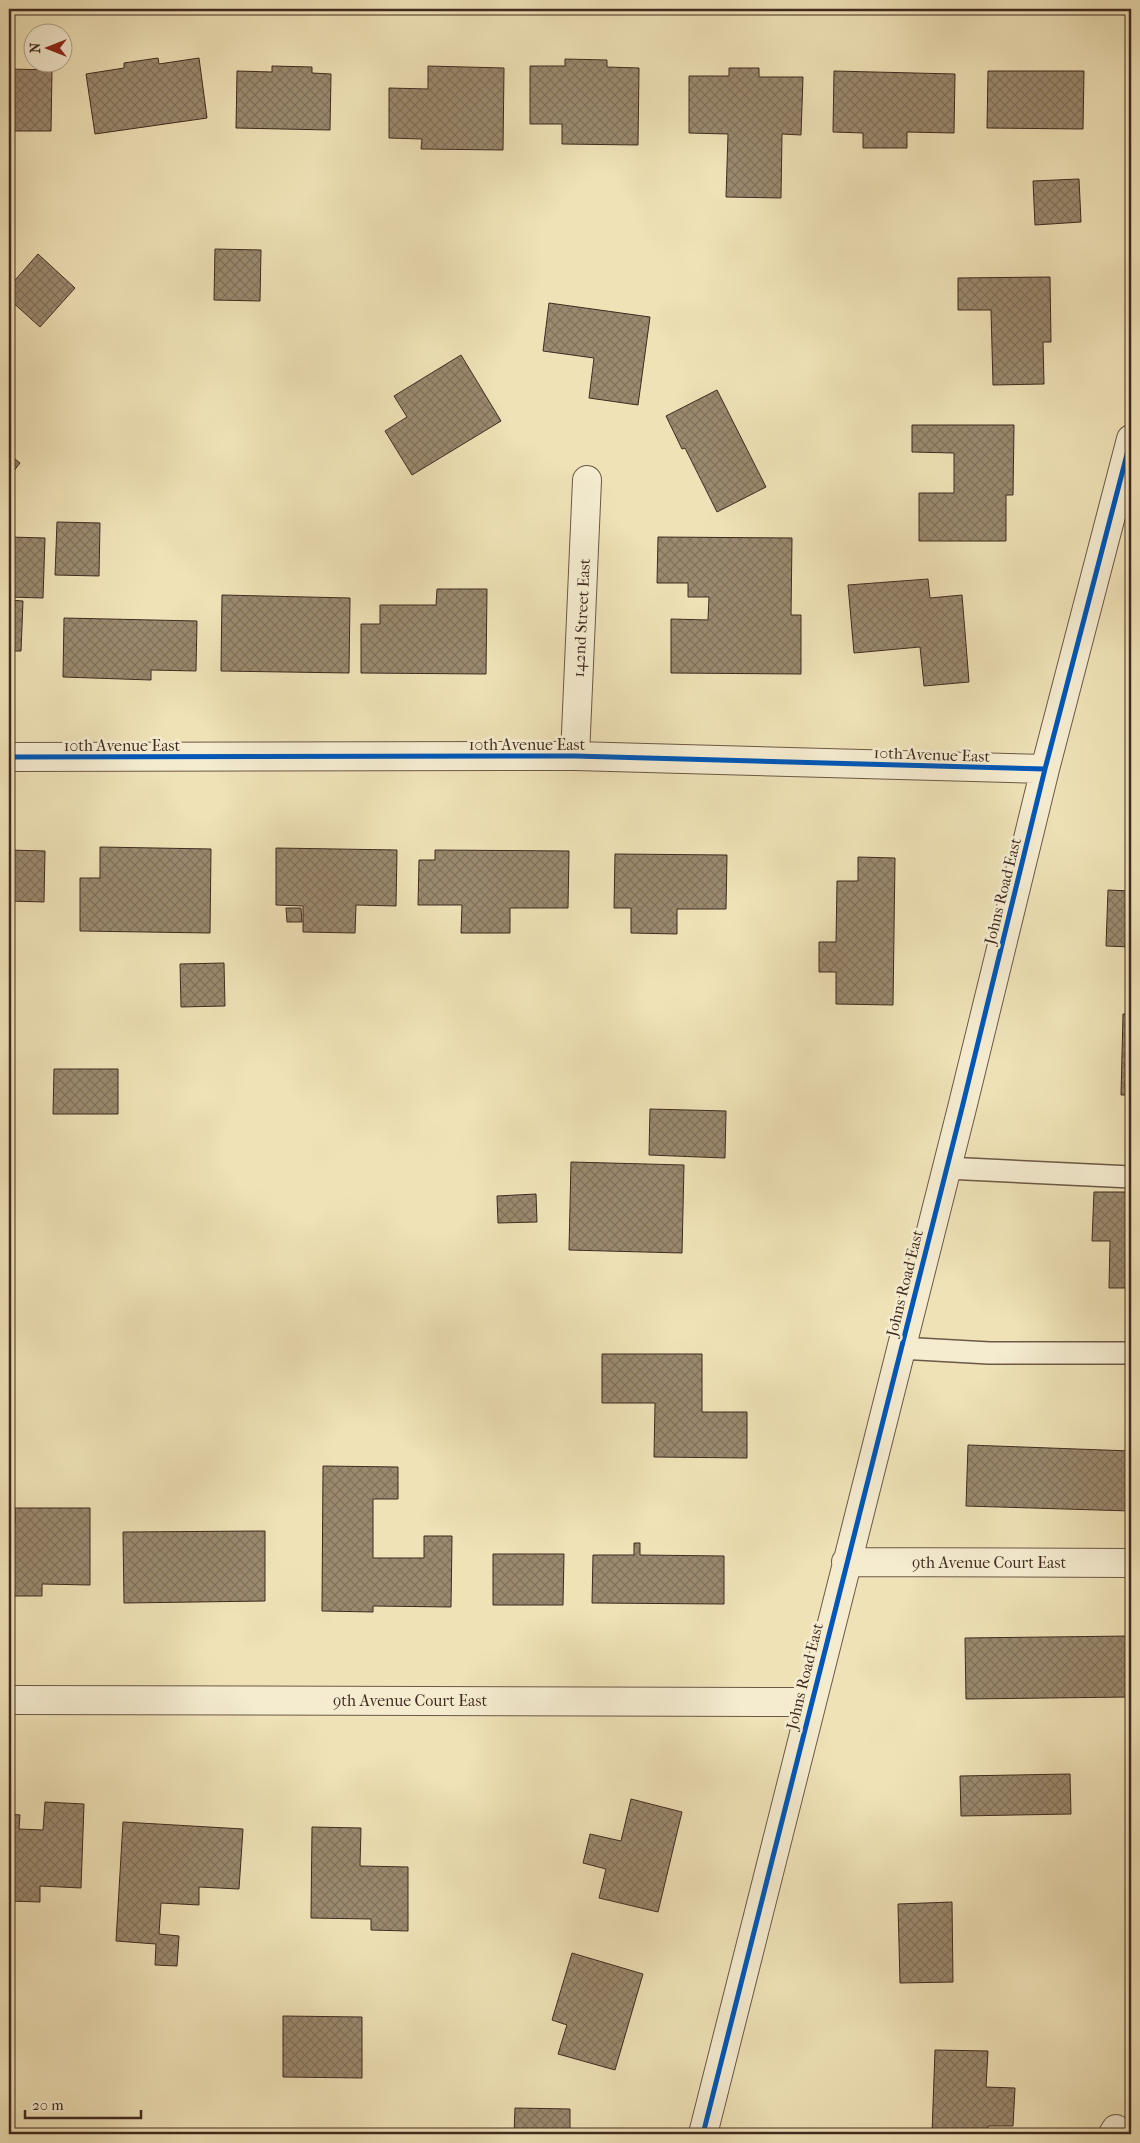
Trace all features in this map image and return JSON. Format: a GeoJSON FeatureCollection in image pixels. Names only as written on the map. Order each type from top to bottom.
{"type":"FeatureCollection","features":[{"type":"Feature","properties":{"kind":"street","name":"Johns Road East"},"geometry":{"type":"LineString","coordinates":[[703,2134],[1045,769],[1131,439]]}},
{"type":"Feature","properties":{"kind":"street","name":"142nd Street East"},"geometry":{"type":"LineString","coordinates":[[575,756],[587,480]]}},
{"type":"Feature","properties":{"kind":"street","name":"10th Avenue East"},"geometry":{"type":"LineString","coordinates":[[9,757],[575,756],[1045,769]]}},
{"type":"Feature","properties":{"kind":"street","name":"9th Avenue Court East"},"geometry":{"type":"LineString","coordinates":[[846,1562],[1131,1563]]}},
{"type":"Feature","properties":{"kind":"street","name":"9th Avenue Court East"},"geometry":{"type":"LineString","coordinates":[[9,1700],[810,1702]]}},
{"type":"Feature","properties":{"kind":"lane"},"geometry":{"type":"LineString","coordinates":[[946,1168],[1131,1177]]}},
{"type":"Feature","properties":{"kind":"lane"},"geometry":{"type":"LineString","coordinates":[[900,1348],[989,1353],[1131,1353]]}},
{"type":"Feature","properties":{"kind":"building"},"geometry":{"type":"Polygon","coordinates":[[[158,58],[159,64],[199,58],[207,118],[95,134],[86,74],[124,68],[124,63],[158,58]]]}},
{"type":"Feature","properties":{"kind":"building"},"geometry":{"type":"Polygon","coordinates":[[[565,59],[607,60],[607,67],[639,68],[638,145],[562,144],[562,124],[530,124],[530,66],[565,66],[565,59]]]}},
{"type":"Feature","properties":{"kind":"building"},"geometry":{"type":"Polygon","coordinates":[[[272,66],[312,67],[312,73],[331,74],[330,130],[236,128],[237,71],[272,72],[272,66]]]}},
{"type":"Feature","properties":{"kind":"building"},"geometry":{"type":"Polygon","coordinates":[[[428,66],[504,68],[503,150],[421,149],[422,139],[389,138],[389,88],[428,89],[428,66]]]}},
{"type":"Feature","properties":{"kind":"building"},"geometry":{"type":"Polygon","coordinates":[[[729,68],[759,68],[759,77],[803,77],[801,135],[782,134],[781,198],[726,197],[728,134],[689,133],[689,76],[729,76],[729,68]]]}},
{"type":"Feature","properties":{"kind":"building"},"geometry":{"type":"Polygon","coordinates":[[[9,69],[22,69],[22,72],[52,72],[51,131],[9,131],[9,69]]]}},
{"type":"Feature","properties":{"kind":"building"},"geometry":{"type":"Polygon","coordinates":[[[834,71],[955,74],[954,133],[907,132],[907,148],[863,148],[863,133],[833,132],[834,71]]]}},
{"type":"Feature","properties":{"kind":"building"},"geometry":{"type":"Polygon","coordinates":[[[988,71],[1084,71],[1083,129],[987,128],[988,71]]]}},
{"type":"Feature","properties":{"kind":"building"},"geometry":{"type":"Polygon","coordinates":[[[1079,179],[1081,222],[1035,225],[1033,181],[1079,179]]]}},
{"type":"Feature","properties":{"kind":"building"},"geometry":{"type":"Polygon","coordinates":[[[215,249],[261,250],[260,301],[214,300],[215,249]]]}},
{"type":"Feature","properties":{"kind":"building"},"geometry":{"type":"Polygon","coordinates":[[[38,254],[75,288],[40,327],[9,299],[9,287],[38,254]]]}},
{"type":"Feature","properties":{"kind":"building"},"geometry":{"type":"Polygon","coordinates":[[[1050,277],[1051,342],[1043,342],[1044,384],[993,385],[991,310],[958,310],[958,278],[1050,277]]]}},
{"type":"Feature","properties":{"kind":"building"},"geometry":{"type":"Polygon","coordinates":[[[549,303],[650,317],[638,405],[589,398],[594,358],[543,351],[549,303]]]}},
{"type":"Feature","properties":{"kind":"building"},"geometry":{"type":"Polygon","coordinates":[[[461,355],[501,421],[412,475],[385,431],[407,417],[394,396],[461,355]]]}},
{"type":"Feature","properties":{"kind":"building"},"geometry":{"type":"Polygon","coordinates":[[[717,390],[766,487],[717,512],[685,448],[682,449],[666,416],[717,390]]]}},
{"type":"Feature","properties":{"kind":"building"},"geometry":{"type":"Polygon","coordinates":[[[912,425],[1014,425],[1013,495],[1006,495],[1006,541],[919,541],[919,493],[954,493],[954,453],[912,452],[912,425]]]}},
{"type":"Feature","properties":{"kind":"building"},"geometry":{"type":"Polygon","coordinates":[[[9,454],[20,463],[9,477],[9,454]]]}},
{"type":"Feature","properties":{"kind":"building"},"geometry":{"type":"Polygon","coordinates":[[[57,522],[100,523],[99,576],[55,575],[57,522]]]}},
{"type":"Feature","properties":{"kind":"building"},"geometry":{"type":"Polygon","coordinates":[[[9,537],[45,538],[43,598],[9,597],[9,537]]]}},
{"type":"Feature","properties":{"kind":"building"},"geometry":{"type":"Polygon","coordinates":[[[658,537],[792,538],[791,615],[801,615],[801,674],[671,673],[671,619],[708,620],[709,597],[688,597],[688,583],[657,583],[658,537]]]}},
{"type":"Feature","properties":{"kind":"building"},"geometry":{"type":"Polygon","coordinates":[[[928,579],[930,598],[962,595],[969,682],[924,686],[920,647],[854,653],[848,585],[928,579]]]}},
{"type":"Feature","properties":{"kind":"building"},"geometry":{"type":"Polygon","coordinates":[[[437,589],[487,589],[486,674],[361,673],[361,624],[380,624],[380,605],[436,605],[437,589]]]}},
{"type":"Feature","properties":{"kind":"building"},"geometry":{"type":"Polygon","coordinates":[[[222,595],[350,598],[349,673],[221,671],[222,595]]]}},
{"type":"Feature","properties":{"kind":"building"},"geometry":{"type":"Polygon","coordinates":[[[9,600],[23,601],[21,651],[9,651],[9,600]]]}},
{"type":"Feature","properties":{"kind":"building"},"geometry":{"type":"Polygon","coordinates":[[[64,618],[197,621],[196,671],[151,670],[151,680],[63,677],[64,618]]]}},
{"type":"Feature","properties":{"kind":"building"},"geometry":{"type":"Polygon","coordinates":[[[100,847],[211,849],[210,933],[80,931],[80,878],[100,878],[100,847]]]}},
{"type":"Feature","properties":{"kind":"building"},"geometry":{"type":"Polygon","coordinates":[[[276,848],[397,850],[396,906],[356,905],[355,933],[303,932],[303,906],[276,905],[276,848]]]}},
{"type":"Feature","properties":{"kind":"building"},"geometry":{"type":"Polygon","coordinates":[[[9,850],[45,851],[44,902],[9,901],[9,850]]]}},
{"type":"Feature","properties":{"kind":"building"},"geometry":{"type":"Polygon","coordinates":[[[435,850],[569,851],[568,908],[510,908],[510,933],[461,933],[462,905],[418,905],[419,860],[435,860],[435,850]]]}},
{"type":"Feature","properties":{"kind":"building"},"geometry":{"type":"Polygon","coordinates":[[[615,854],[727,855],[726,909],[677,909],[677,934],[631,933],[631,908],[614,908],[615,854]]]}},
{"type":"Feature","properties":{"kind":"building"},"geometry":{"type":"Polygon","coordinates":[[[858,857],[895,858],[893,1005],[836,1004],[836,972],[819,972],[819,942],[836,942],[837,881],[858,881],[858,857]]]}},
{"type":"Feature","properties":{"kind":"building"},"geometry":{"type":"Polygon","coordinates":[[[1108,890],[1131,891],[1131,947],[1106,946],[1108,890]]]}},
{"type":"Feature","properties":{"kind":"building"},"geometry":{"type":"Polygon","coordinates":[[[286,908],[301,908],[302,922],[287,922],[286,908]]]}},
{"type":"Feature","properties":{"kind":"building"},"geometry":{"type":"Polygon","coordinates":[[[224,963],[225,1006],[181,1007],[180,964],[224,963]]]}},
{"type":"Feature","properties":{"kind":"building"},"geometry":{"type":"Polygon","coordinates":[[[1123,1014],[1131,1014],[1131,1132],[1126,1132],[1127,1095],[1121,1095],[1123,1014]]]}},
{"type":"Feature","properties":{"kind":"building"},"geometry":{"type":"Polygon","coordinates":[[[54,1069],[118,1069],[118,1114],[53,1114],[54,1069]]]}},
{"type":"Feature","properties":{"kind":"building"},"geometry":{"type":"Polygon","coordinates":[[[650,1109],[726,1111],[725,1158],[649,1155],[650,1109]]]}},
{"type":"Feature","properties":{"kind":"building"},"geometry":{"type":"Polygon","coordinates":[[[571,1162],[684,1165],[682,1253],[569,1250],[571,1162]]]}},
{"type":"Feature","properties":{"kind":"building"},"geometry":{"type":"Polygon","coordinates":[[[1094,1192],[1131,1192],[1131,1288],[1109,1288],[1110,1241],[1092,1241],[1094,1192]]]}},
{"type":"Feature","properties":{"kind":"building"},"geometry":{"type":"Polygon","coordinates":[[[536,1194],[537,1222],[498,1223],[497,1196],[536,1194]]]}},
{"type":"Feature","properties":{"kind":"building"},"geometry":{"type":"Polygon","coordinates":[[[602,1354],[702,1354],[702,1412],[747,1412],[747,1458],[654,1457],[655,1403],[602,1403],[602,1354]]]}},
{"type":"Feature","properties":{"kind":"building"},"geometry":{"type":"Polygon","coordinates":[[[968,1445],[1131,1451],[1131,1511],[966,1506],[968,1445]]]}},
{"type":"Feature","properties":{"kind":"building"},"geometry":{"type":"Polygon","coordinates":[[[323,1466],[398,1467],[398,1499],[373,1499],[373,1558],[424,1558],[424,1536],[452,1536],[451,1607],[373,1606],[373,1612],[322,1611],[323,1466]]]}},
{"type":"Feature","properties":{"kind":"building"},"geometry":{"type":"Polygon","coordinates":[[[15,1508],[90,1508],[90,1585],[42,1584],[42,1596],[9,1596],[9,1523],[15,1523],[15,1508]]]}},
{"type":"Feature","properties":{"kind":"building"},"geometry":{"type":"Polygon","coordinates":[[[265,1531],[265,1601],[124,1603],[123,1532],[265,1531]]]}},
{"type":"Feature","properties":{"kind":"building"},"geometry":{"type":"Polygon","coordinates":[[[634,1543],[640,1543],[640,1555],[724,1556],[724,1604],[592,1603],[593,1555],[634,1555],[634,1543]]]}},
{"type":"Feature","properties":{"kind":"building"},"geometry":{"type":"Polygon","coordinates":[[[493,1554],[564,1554],[563,1605],[493,1605],[493,1554]]]}},
{"type":"Feature","properties":{"kind":"building"},"geometry":{"type":"Polygon","coordinates":[[[1131,1636],[1131,1697],[966,1699],[965,1638],[1131,1636]]]}},
{"type":"Feature","properties":{"kind":"building"},"geometry":{"type":"Polygon","coordinates":[[[1070,1774],[1071,1814],[961,1816],[960,1776],[1070,1774]]]}},
{"type":"Feature","properties":{"kind":"building"},"geometry":{"type":"Polygon","coordinates":[[[631,1799],[682,1812],[658,1912],[599,1898],[606,1869],[583,1863],[590,1834],[621,1841],[631,1799]]]}},
{"type":"Feature","properties":{"kind":"building"},"geometry":{"type":"Polygon","coordinates":[[[45,1802],[84,1804],[81,1888],[40,1886],[40,1902],[9,1901],[9,1814],[20,1815],[19,1829],[43,1830],[45,1802]]]}},
{"type":"Feature","properties":{"kind":"building"},"geometry":{"type":"Polygon","coordinates":[[[123,1822],[243,1829],[239,1889],[199,1887],[199,1905],[161,1903],[159,1934],[179,1936],[177,1966],[155,1965],[156,1944],[116,1941],[123,1822]]]}},
{"type":"Feature","properties":{"kind":"building"},"geometry":{"type":"Polygon","coordinates":[[[312,1827],[361,1828],[360,1866],[408,1867],[408,1931],[371,1930],[371,1919],[311,1918],[312,1827]]]}},
{"type":"Feature","properties":{"kind":"building"},"geometry":{"type":"Polygon","coordinates":[[[952,1902],[953,1982],[900,1983],[898,1904],[952,1902]]]}},
{"type":"Feature","properties":{"kind":"building"},"geometry":{"type":"Polygon","coordinates":[[[572,1953],[643,1974],[615,2070],[558,2054],[567,2025],[552,2020],[572,1953]]]}},
{"type":"Feature","properties":{"kind":"building"},"geometry":{"type":"Polygon","coordinates":[[[283,2016],[362,2017],[362,2078],[283,2077],[283,2016]]]}},
{"type":"Feature","properties":{"kind":"building"},"geometry":{"type":"Polygon","coordinates":[[[935,2050],[988,2051],[986,2087],[1015,2088],[1013,2126],[988,2126],[987,2134],[932,2134],[935,2050]]]}},
{"type":"Feature","properties":{"kind":"building"},"geometry":{"type":"Polygon","coordinates":[[[515,2108],[570,2109],[570,2134],[514,2134],[515,2108]]]}},
{"type":"Feature","properties":{"kind":"building"},"geometry":{"type":"Polygon","coordinates":[[[303,2130],[425,2133],[425,2134],[303,2134],[303,2130]]]}},
{"type":"Feature","properties":{"kind":"cycle path"},"geometry":{"type":"LineString","coordinates":[[703,2134],[962,1108],[1045,769],[1131,439]]}},
{"type":"Feature","properties":{"kind":"cycle path"},"geometry":{"type":"LineString","coordinates":[[9,757],[575,756],[1045,769]]}}]}
